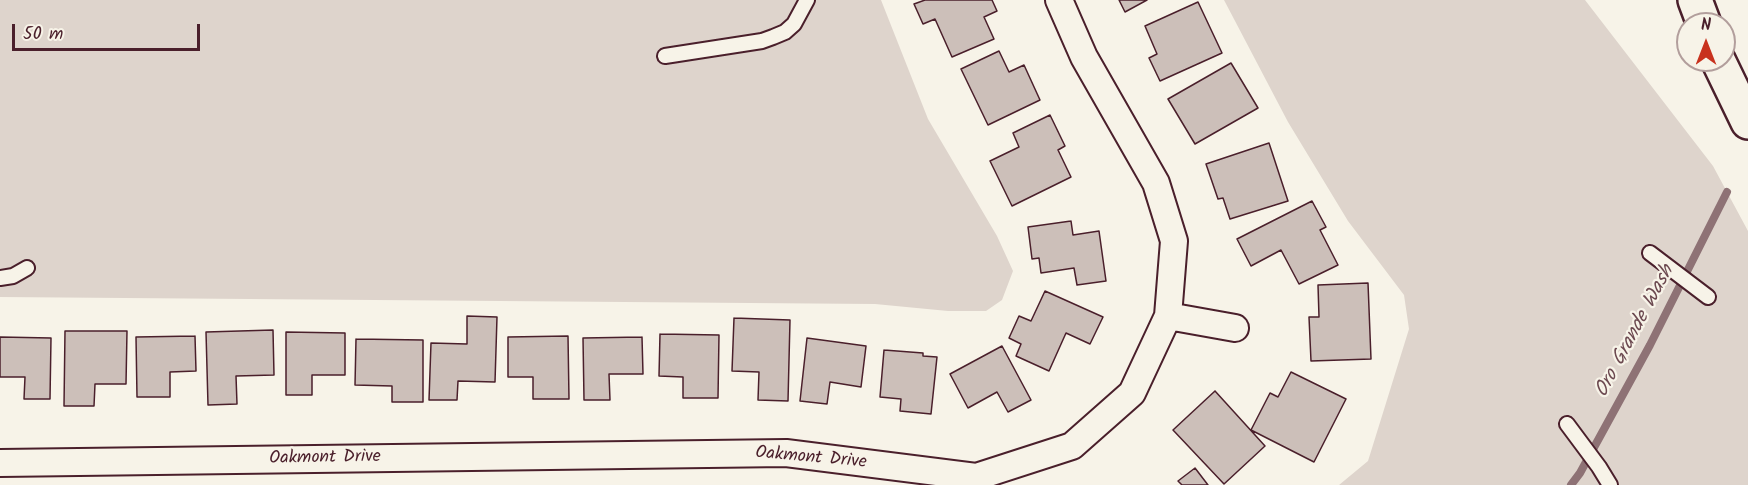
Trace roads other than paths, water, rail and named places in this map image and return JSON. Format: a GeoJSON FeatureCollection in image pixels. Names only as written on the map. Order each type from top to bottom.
{"type":"FeatureCollection","features":[{"type":"Feature","properties":{"kind":"main road"},"geometry":{"type":"LineString","coordinates":[[1724,72],[1748,122]]}},
{"type":"Feature","properties":{"kind":"street","name":"Oakmont Drive"},"geometry":{"type":"LineString","coordinates":[[0,463],[786,453],[976,477],[1072,446],[1132,393],[1168,316],[1174,241],[1156,183],[1084,57],[1059,0]]}},
{"type":"Feature","properties":{"kind":"street"},"geometry":{"type":"LineString","coordinates":[[1168,316],[1235,328]]}},
{"type":"Feature","properties":{"kind":"lane"},"geometry":{"type":"LineString","coordinates":[[665,56],[773,37],[794,24],[807,0]]}},
{"type":"Feature","properties":{"kind":"lane"},"geometry":{"type":"LineString","coordinates":[[1650,253],[1708,297]]}},
{"type":"Feature","properties":{"kind":"lane"},"geometry":{"type":"LineString","coordinates":[[0,278],[13,276],[27,268]]}},
{"type":"Feature","properties":{"kind":"lane"},"geometry":{"type":"LineString","coordinates":[[1567,424],[1610,485]]}},
{"type":"Feature","properties":{"kind":"waterway","name":"Oro Grande Wash"},"geometry":{"type":"LineString","coordinates":[[1571,485],[1580,473],[1650,345],[1727,192]]}}]}
